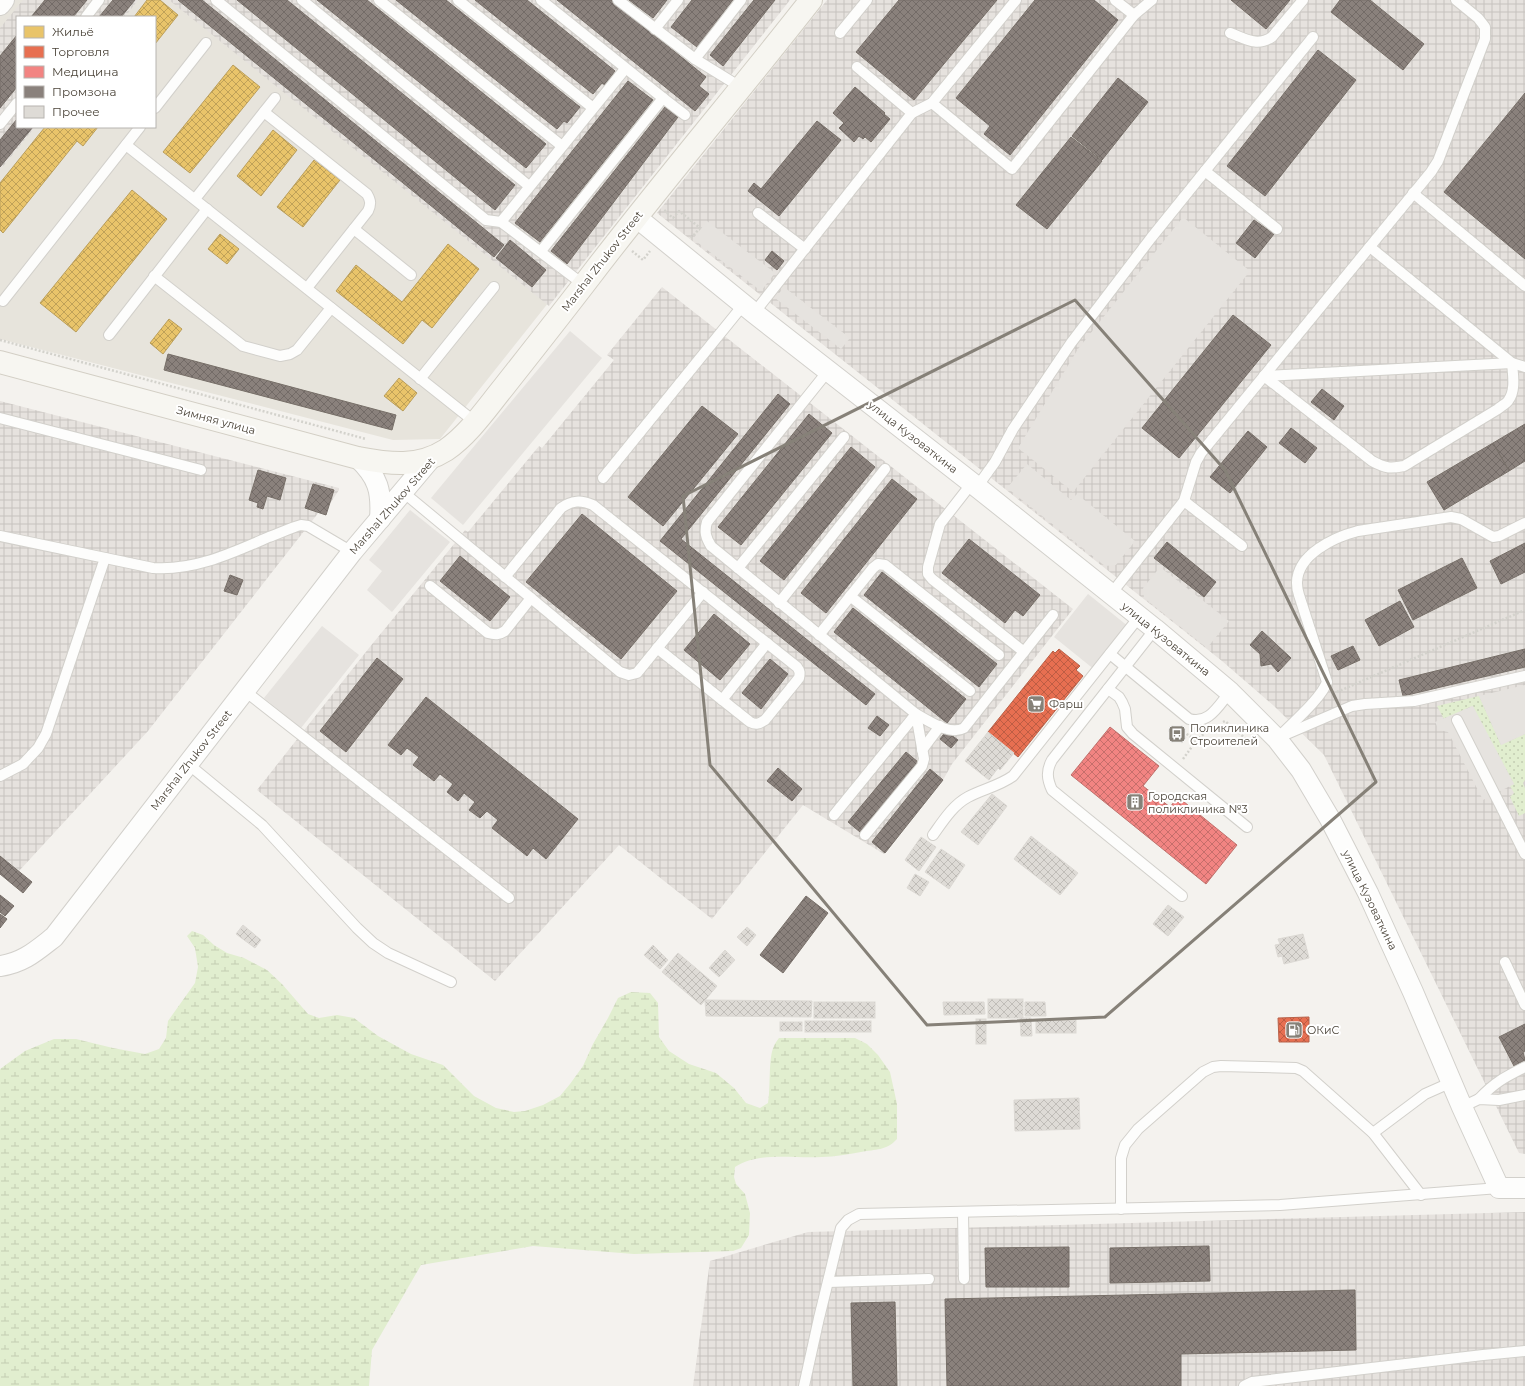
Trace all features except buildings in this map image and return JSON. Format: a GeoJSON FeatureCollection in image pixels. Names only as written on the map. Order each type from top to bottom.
{"type":"FeatureCollection","features":[{"type":"Feature","properties":{"kind":"main road","name":"Marshal Zhukov Street"},"geometry":{"type":"LineString","coordinates":[[432,457],[455,443],[475,422],[636,217],[742,88],[811,0]]}},
{"type":"Feature","properties":{"kind":"main road","name":"Зимняя улица"},"geometry":{"type":"LineString","coordinates":[[0,362],[358,458],[397,464],[421,461],[432,457]]}},
{"type":"Feature","properties":{"kind":"street"},"geometry":{"type":"LineString","coordinates":[[0,5],[4,0]]}},
{"type":"Feature","properties":{"kind":"street","name":"улица Кузоваткина"},"geometry":{"type":"LineString","coordinates":[[636,217],[828,371],[1155,629],[1230,692],[1272,734],[1301,770],[1330,819],[1371,900],[1452,1082],[1470,1103],[1499,1188]]}},
{"type":"Feature","properties":{"kind":"street","name":"Marshal Zhukov Street"},"geometry":{"type":"LineString","coordinates":[[0,966],[13,964],[19,961],[32,954],[54,937],[352,552],[432,457]]}},
{"type":"Feature","properties":{"kind":"street"},"geometry":{"type":"LineString","coordinates":[[358,458],[403,492]]}},
{"type":"Feature","properties":{"kind":"street"},"geometry":{"type":"LineString","coordinates":[[358,458],[369,468],[375,477],[379,488],[381,497],[380,519]]}},
{"type":"Feature","properties":{"kind":"street"},"geometry":{"type":"LineString","coordinates":[[1499,1188],[1525,1188]]}},
{"type":"Feature","properties":{"kind":"lane"},"geometry":{"type":"LineString","coordinates":[[87,16],[99,0]]}},
{"type":"Feature","properties":{"kind":"lane"},"geometry":{"type":"LineString","coordinates":[[216,0],[486,220],[501,222],[584,285]]}},
{"type":"Feature","properties":{"kind":"lane"},"geometry":{"type":"LineString","coordinates":[[302,0],[529,186]]}},
{"type":"Feature","properties":{"kind":"lane"},"geometry":{"type":"LineString","coordinates":[[379,0],[562,146]]}},
{"type":"Feature","properties":{"kind":"lane"},"geometry":{"type":"LineString","coordinates":[[458,0],[593,108]]}},
{"type":"Feature","properties":{"kind":"lane"},"geometry":{"type":"LineString","coordinates":[[541,0],[685,116]]}},
{"type":"Feature","properties":{"kind":"lane"},"geometry":{"type":"LineString","coordinates":[[618,0],[655,30],[695,59],[742,88]]}},
{"type":"Feature","properties":{"kind":"lane"},"geometry":{"type":"LineString","coordinates":[[655,30],[678,0]]}},
{"type":"Feature","properties":{"kind":"lane"},"geometry":{"type":"LineString","coordinates":[[695,59],[741,0]]}},
{"type":"Feature","properties":{"kind":"lane"},"geometry":{"type":"LineString","coordinates":[[840,33],[867,0]]}},
{"type":"Feature","properties":{"kind":"lane"},"geometry":{"type":"LineString","coordinates":[[603,478],[749,308],[805,249],[912,113],[932,103],[1016,0]]}},
{"type":"Feature","properties":{"kind":"lane"},"geometry":{"type":"LineString","coordinates":[[1115,0],[1134,15]]}},
{"type":"Feature","properties":{"kind":"lane"},"geometry":{"type":"LineString","coordinates":[[932,103],[1012,169],[1134,15],[1152,0]]}},
{"type":"Feature","properties":{"kind":"lane"},"geometry":{"type":"LineString","coordinates":[[1230,33],[1255,42],[1266,41],[1272,37],[1303,0]]}},
{"type":"Feature","properties":{"kind":"lane"},"geometry":{"type":"LineString","coordinates":[[1111,594],[1184,501],[1196,462],[1201,453],[1431,172],[1438,161],[1485,40],[1485,27],[1478,18],[1456,0]]}},
{"type":"Feature","properties":{"kind":"lane"},"geometry":{"type":"LineString","coordinates":[[1024,652],[932,579],[928,574],[928,567],[940,524],[996,462],[1013,429],[1071,343],[1146,245],[1313,37]]}},
{"type":"Feature","properties":{"kind":"lane"},"geometry":{"type":"LineString","coordinates":[[156,107],[206,43]]}},
{"type":"Feature","properties":{"kind":"lane"},"geometry":{"type":"LineString","coordinates":[[857,67],[912,113]]}},
{"type":"Feature","properties":{"kind":"lane"},"geometry":{"type":"LineString","coordinates":[[501,222],[626,69]]}},
{"type":"Feature","properties":{"kind":"lane"},"geometry":{"type":"LineString","coordinates":[[195,199],[275,98]]}},
{"type":"Feature","properties":{"kind":"lane"},"geometry":{"type":"LineString","coordinates":[[541,251],[663,98]]}},
{"type":"Feature","properties":{"kind":"lane"},"geometry":{"type":"LineString","coordinates":[[0,124],[16,104]]}},
{"type":"Feature","properties":{"kind":"lane"},"geometry":{"type":"LineString","coordinates":[[264,112],[367,194],[370,199],[371,204],[368,211],[307,288]]}},
{"type":"Feature","properties":{"kind":"lane"},"geometry":{"type":"LineString","coordinates":[[3,301],[139,128]]}},
{"type":"Feature","properties":{"kind":"lane"},"geometry":{"type":"LineString","coordinates":[[126,145],[475,422]]}},
{"type":"Feature","properties":{"kind":"lane"},"geometry":{"type":"LineString","coordinates":[[1205,171],[1277,229]]}},
{"type":"Feature","properties":{"kind":"lane"},"geometry":{"type":"LineString","coordinates":[[1413,193],[1525,286]]}},
{"type":"Feature","properties":{"kind":"lane"},"geometry":{"type":"LineString","coordinates":[[109,334],[208,209]]}},
{"type":"Feature","properties":{"kind":"lane"},"geometry":{"type":"LineString","coordinates":[[758,213],[805,249]]}},
{"type":"Feature","properties":{"kind":"lane"},"geometry":{"type":"LineString","coordinates":[[354,228],[410,274]]}},
{"type":"Feature","properties":{"kind":"lane"},"geometry":{"type":"LineString","coordinates":[[1264,376],[1372,461],[1382,467],[1393,469],[1404,466],[1498,409],[1508,401],[1512,393],[1512,363],[1370,247]]}},
{"type":"Feature","properties":{"kind":"lane"},"geometry":{"type":"LineString","coordinates":[[154,276],[243,346],[280,356],[290,354],[297,350],[331,308]]}},
{"type":"Feature","properties":{"kind":"lane"},"geometry":{"type":"LineString","coordinates":[[420,379],[494,287]]}},
{"type":"Feature","properties":{"kind":"lane"},"geometry":{"type":"LineString","coordinates":[[1264,376],[1512,363],[1525,367]]}},
{"type":"Feature","properties":{"kind":"lane"},"geometry":{"type":"LineString","coordinates":[[828,371],[707,522],[705,529],[706,538],[711,546],[916,714],[940,726],[955,731],[960,731],[964,728],[1053,615]]}},
{"type":"Feature","properties":{"kind":"lane"},"geometry":{"type":"LineString","coordinates":[[0,418],[201,470]]}},
{"type":"Feature","properties":{"kind":"lane"},"geometry":{"type":"LineString","coordinates":[[738,568],[844,437]]}},
{"type":"Feature","properties":{"kind":"lane"},"geometry":{"type":"LineString","coordinates":[[779,603],[885,469]]}},
{"type":"Feature","properties":{"kind":"lane"},"geometry":{"type":"LineString","coordinates":[[403,492],[620,672],[630,675],[637,673],[703,592]]}},
{"type":"Feature","properties":{"kind":"lane"},"geometry":{"type":"LineString","coordinates":[[505,577],[561,508],[576,501],[593,505],[797,667],[800,671],[799,678],[761,724],[754,724],[657,648]]}},
{"type":"Feature","properties":{"kind":"lane"},"geometry":{"type":"LineString","coordinates":[[1184,501],[1242,546]]}},
{"type":"Feature","properties":{"kind":"lane"},"geometry":{"type":"LineString","coordinates":[[1272,734],[1312,703],[1325,687],[1326,679],[1299,596],[1297,583],[1299,573],[1305,562],[1314,552],[1330,541],[1358,531],[1451,517],[1461,519],[1493,537],[1499,536],[1525,523]]}},
{"type":"Feature","properties":{"kind":"lane"},"geometry":{"type":"LineString","coordinates":[[0,536],[153,568],[167,569],[180,568],[219,558],[301,525],[308,526],[352,552]]}},
{"type":"Feature","properties":{"kind":"lane"},"geometry":{"type":"LineString","coordinates":[[0,776],[23,764],[38,748],[46,734],[106,558]]}},
{"type":"Feature","properties":{"kind":"lane"},"geometry":{"type":"LineString","coordinates":[[819,635],[873,568],[878,564],[885,565],[999,655]]}},
{"type":"Feature","properties":{"kind":"lane"},"geometry":{"type":"LineString","coordinates":[[430,586],[488,633],[494,635],[505,631],[531,598]]}},
{"type":"Feature","properties":{"kind":"lane"},"geometry":{"type":"LineString","coordinates":[[850,596],[970,691]]}},
{"type":"Feature","properties":{"kind":"lane"},"geometry":{"type":"LineString","coordinates":[[933,834],[957,804],[968,797],[1004,782],[1013,776],[1139,617]]}},
{"type":"Feature","properties":{"kind":"lane"},"geometry":{"type":"LineString","coordinates":[[1155,629],[1052,760],[1047,769],[1048,781],[1052,790],[1182,896]]}},
{"type":"Feature","properties":{"kind":"lane"},"geometry":{"type":"LineString","coordinates":[[722,700],[767,643]]}},
{"type":"Feature","properties":{"kind":"lane"},"geometry":{"type":"LineString","coordinates":[[1110,654],[1189,719],[1196,721],[1204,720],[1210,716],[1230,692]]}},
{"type":"Feature","properties":{"kind":"lane"},"geometry":{"type":"LineString","coordinates":[[1272,734],[1352,706],[1414,701],[1525,676]]}},
{"type":"Feature","properties":{"kind":"lane"},"geometry":{"type":"LineString","coordinates":[[1108,689],[1119,697],[1122,702],[1125,709],[1127,727],[1133,734],[1247,828]]}},
{"type":"Feature","properties":{"kind":"lane"},"geometry":{"type":"LineString","coordinates":[[245,691],[509,898]]}},
{"type":"Feature","properties":{"kind":"lane"},"geometry":{"type":"LineString","coordinates":[[865,835],[922,766],[924,759],[916,714]]}},
{"type":"Feature","properties":{"kind":"lane"},"geometry":{"type":"LineString","coordinates":[[834,815],[916,714]]}},
{"type":"Feature","properties":{"kind":"lane"},"geometry":{"type":"LineString","coordinates":[[1457,720],[1525,854]]}},
{"type":"Feature","properties":{"kind":"lane"},"geometry":{"type":"LineString","coordinates":[[922,750],[940,726]]}},
{"type":"Feature","properties":{"kind":"lane"},"geometry":{"type":"LineString","coordinates":[[188,764],[262,825],[356,928],[373,943],[388,953],[451,982]]}},
{"type":"Feature","properties":{"kind":"lane"},"geometry":{"type":"LineString","coordinates":[[1505,962],[1525,1005]]}},
{"type":"Feature","properties":{"kind":"lane"},"geometry":{"type":"LineString","coordinates":[[1470,1103],[1498,1081],[1525,1067]]}},
{"type":"Feature","properties":{"kind":"lane"},"geometry":{"type":"LineString","coordinates":[[1121,1208],[1121,1158],[1125,1145],[1138,1129],[1204,1072],[1213,1068],[1296,1068],[1303,1071],[1373,1133],[1421,1195]]}},
{"type":"Feature","properties":{"kind":"lane"},"geometry":{"type":"LineString","coordinates":[[1373,1133],[1425,1094],[1452,1082]]}},
{"type":"Feature","properties":{"kind":"lane"},"geometry":{"type":"LineString","coordinates":[[1470,1103],[1499,1100],[1525,1095]]}},
{"type":"Feature","properties":{"kind":"lane"},"geometry":{"type":"LineString","coordinates":[[804,1386],[818,1318],[841,1228],[848,1220],[860,1214],[1280,1206],[1499,1188]]}},
{"type":"Feature","properties":{"kind":"lane"},"geometry":{"type":"LineString","coordinates":[[963,1212],[964,1279]]}},
{"type":"Feature","properties":{"kind":"lane"},"geometry":{"type":"LineString","coordinates":[[828,1282],[929,1279]]}},
{"type":"Feature","properties":{"kind":"lane"},"geometry":{"type":"LineString","coordinates":[[1244,1386],[1252,1382],[1525,1351]]}},
{"type":"Feature","properties":{"kind":"path"},"geometry":{"type":"LineString","coordinates":[[665,211],[673,218],[679,211],[700,228],[679,252]]}},
{"type":"Feature","properties":{"kind":"path"},"geometry":{"type":"LineString","coordinates":[[0,340],[374,441]]}},
{"type":"Feature","properties":{"kind":"path"},"geometry":{"type":"LineString","coordinates":[[1312,703],[1525,610]]}},
{"type":"Feature","properties":{"kind":"path"},"geometry":{"type":"LineString","coordinates":[[1219,723],[1225,721],[1252,744],[1272,734]]}},
{"type":"Feature","properties":{"kind":"path"},"geometry":{"type":"LineString","coordinates":[[1178,727],[1196,741]]}},
{"type":"Feature","properties":{"kind":"path"},"geometry":{"type":"LineString","coordinates":[[1175,769],[1196,741],[1209,729]]}},
{"type":"Feature","properties":{"kind":"highlighted area"},"geometry":{"type":"Polygon","coordinates":[[[1075,300],[1225,470],[1376,782],[1105,1017],[927,1025],[710,765],[683,496],[1075,300]]]}},
{"type":"Feature","properties":{"kind":"shaded area"},"geometry":{"type":"Polygon","coordinates":[[[0,0],[789,0],[440,439],[393,440],[0,339],[0,0]]]}},
{"type":"Feature","properties":{"kind":"shaded area"},"geometry":{"type":"Polygon","coordinates":[[[23,0],[138,0],[126,16],[16,16],[16,128],[34,128],[0,170],[0,28],[23,0]]]}},
{"type":"Feature","properties":{"kind":"shaded area"},"geometry":{"type":"Polygon","coordinates":[[[169,0],[790,0],[549,306],[169,0]]]}},
{"type":"Feature","properties":{"kind":"shaded area"},"geometry":{"type":"Polygon","coordinates":[[[827,0],[1525,0],[1525,1154],[1519,1153],[1324,755],[1274,706],[1222,661],[657,213],[827,0]]]}},
{"type":"Feature","properties":{"kind":"shaded area"},"geometry":{"type":"Polygon","coordinates":[[[1183,217],[1250,271],[1073,492],[1018,448],[1078,349],[1183,217]]]}},
{"type":"Feature","properties":{"kind":"shaded area"},"geometry":{"type":"Polygon","coordinates":[[[707,221],[775,273],[761,291],[693,239],[707,221]]]}},
{"type":"Feature","properties":{"kind":"shaded area"},"geometry":{"type":"Polygon","coordinates":[[[662,287],[1073,609],[952,764],[943,780],[884,854],[803,805],[712,919],[619,845],[495,981],[257,790],[369,648],[465,530],[468,532],[539,446],[542,448],[614,360],[607,355],[662,287]]]}},
{"type":"Feature","properties":{"kind":"shaded area"},"geometry":{"type":"Polygon","coordinates":[[[784,287],[850,338],[841,349],[775,298],[784,287]]]}},
{"type":"Feature","properties":{"kind":"shaded area"},"geometry":{"type":"Polygon","coordinates":[[[570,331],[602,358],[463,525],[431,498],[570,331]]]}},
{"type":"Feature","properties":{"kind":"shaded area"},"geometry":{"type":"Polygon","coordinates":[[[0,401],[339,488],[329,505],[319,512],[148,731],[19,871],[0,856],[0,401]]]}},
{"type":"Feature","properties":{"kind":"shaded area"},"geometry":{"type":"Polygon","coordinates":[[[1027,464],[1071,500],[1077,494],[1135,541],[1116,565],[1105,566],[1007,488],[1027,464]]]}},
{"type":"Feature","properties":{"kind":"shaded area"},"geometry":{"type":"Polygon","coordinates":[[[410,510],[450,542],[392,612],[367,590],[382,571],[369,560],[410,510]]]}},
{"type":"Feature","properties":{"kind":"shaded area"},"geometry":{"type":"Polygon","coordinates":[[[1160,567],[1229,621],[1207,648],[1144,598],[1143,588],[1160,567]]]}},
{"type":"Feature","properties":{"kind":"shaded area"},"geometry":{"type":"Polygon","coordinates":[[[1088,594],[1129,627],[1095,670],[1054,637],[1088,594]]]}},
{"type":"Feature","properties":{"kind":"shaded area"},"geometry":{"type":"Polygon","coordinates":[[[322,626],[359,655],[301,728],[264,698],[322,626]]]}},
{"type":"Feature","properties":{"kind":"shaded area"},"geometry":{"type":"Polygon","coordinates":[[[1525,685],[1525,734],[1501,745],[1479,696],[1525,685]]]}},
{"type":"Feature","properties":{"kind":"shaded area"},"geometry":{"type":"Polygon","coordinates":[[[1473,706],[1514,784],[1483,800],[1448,732],[1439,730],[1435,722],[1473,706]]]}},
{"type":"Feature","properties":{"kind":"shaded area"},"geometry":{"type":"Polygon","coordinates":[[[1525,1212],[1525,1386],[693,1386],[710,1261],[808,1232],[1525,1212]]]}},
{"type":"Feature","properties":{"kind":"green space"},"geometry":{"type":"Polygon","coordinates":[[[1479,696],[1501,745],[1525,734],[1525,780],[1523,783],[1525,788],[1525,813],[1519,816],[1510,797],[1514,793],[1510,786],[1514,784],[1472,706],[1444,719],[1437,706],[1479,696]]]}},
{"type":"Feature","properties":{"kind":"green space"},"geometry":{"type":"Polygon","coordinates":[[[192,931],[203,935],[214,945],[227,953],[244,958],[267,970],[282,984],[308,1014],[319,1018],[337,1015],[354,1018],[378,1036],[411,1054],[443,1065],[474,1096],[496,1108],[514,1112],[525,1111],[543,1105],[560,1096],[583,1066],[618,998],[631,992],[650,993],[658,1003],[659,1037],[669,1051],[689,1064],[716,1073],[734,1088],[746,1103],[760,1108],[768,1103],[772,1051],[779,1038],[855,1038],[867,1044],[878,1055],[890,1072],[897,1104],[897,1139],[889,1146],[876,1150],[827,1157],[766,1157],[745,1162],[735,1167],[734,1177],[736,1184],[745,1194],[750,1213],[749,1235],[741,1248],[733,1251],[634,1254],[533,1246],[421,1265],[372,1350],[369,1386],[0,1386],[0,1069],[25,1051],[54,1039],[76,1039],[145,1054],[159,1049],[166,1038],[168,1021],[195,983],[198,967],[195,948],[187,936],[192,931]]]}},
{"type":"Feature","properties":{"kind":"place","name":"Фарш"},"geometry":{"type":"Point","coordinates":[1036,704]}},
{"type":"Feature","properties":{"kind":"place","name":"Поликлиника Строителей"},"geometry":{"type":"Point","coordinates":[1177,734]}},
{"type":"Feature","properties":{"kind":"place","name":"Городская поликлиника №3"},"geometry":{"type":"Point","coordinates":[1135,802]}},
{"type":"Feature","properties":{"kind":"place","name":"ОКиС"},"geometry":{"type":"Point","coordinates":[1294,1030]}}]}
